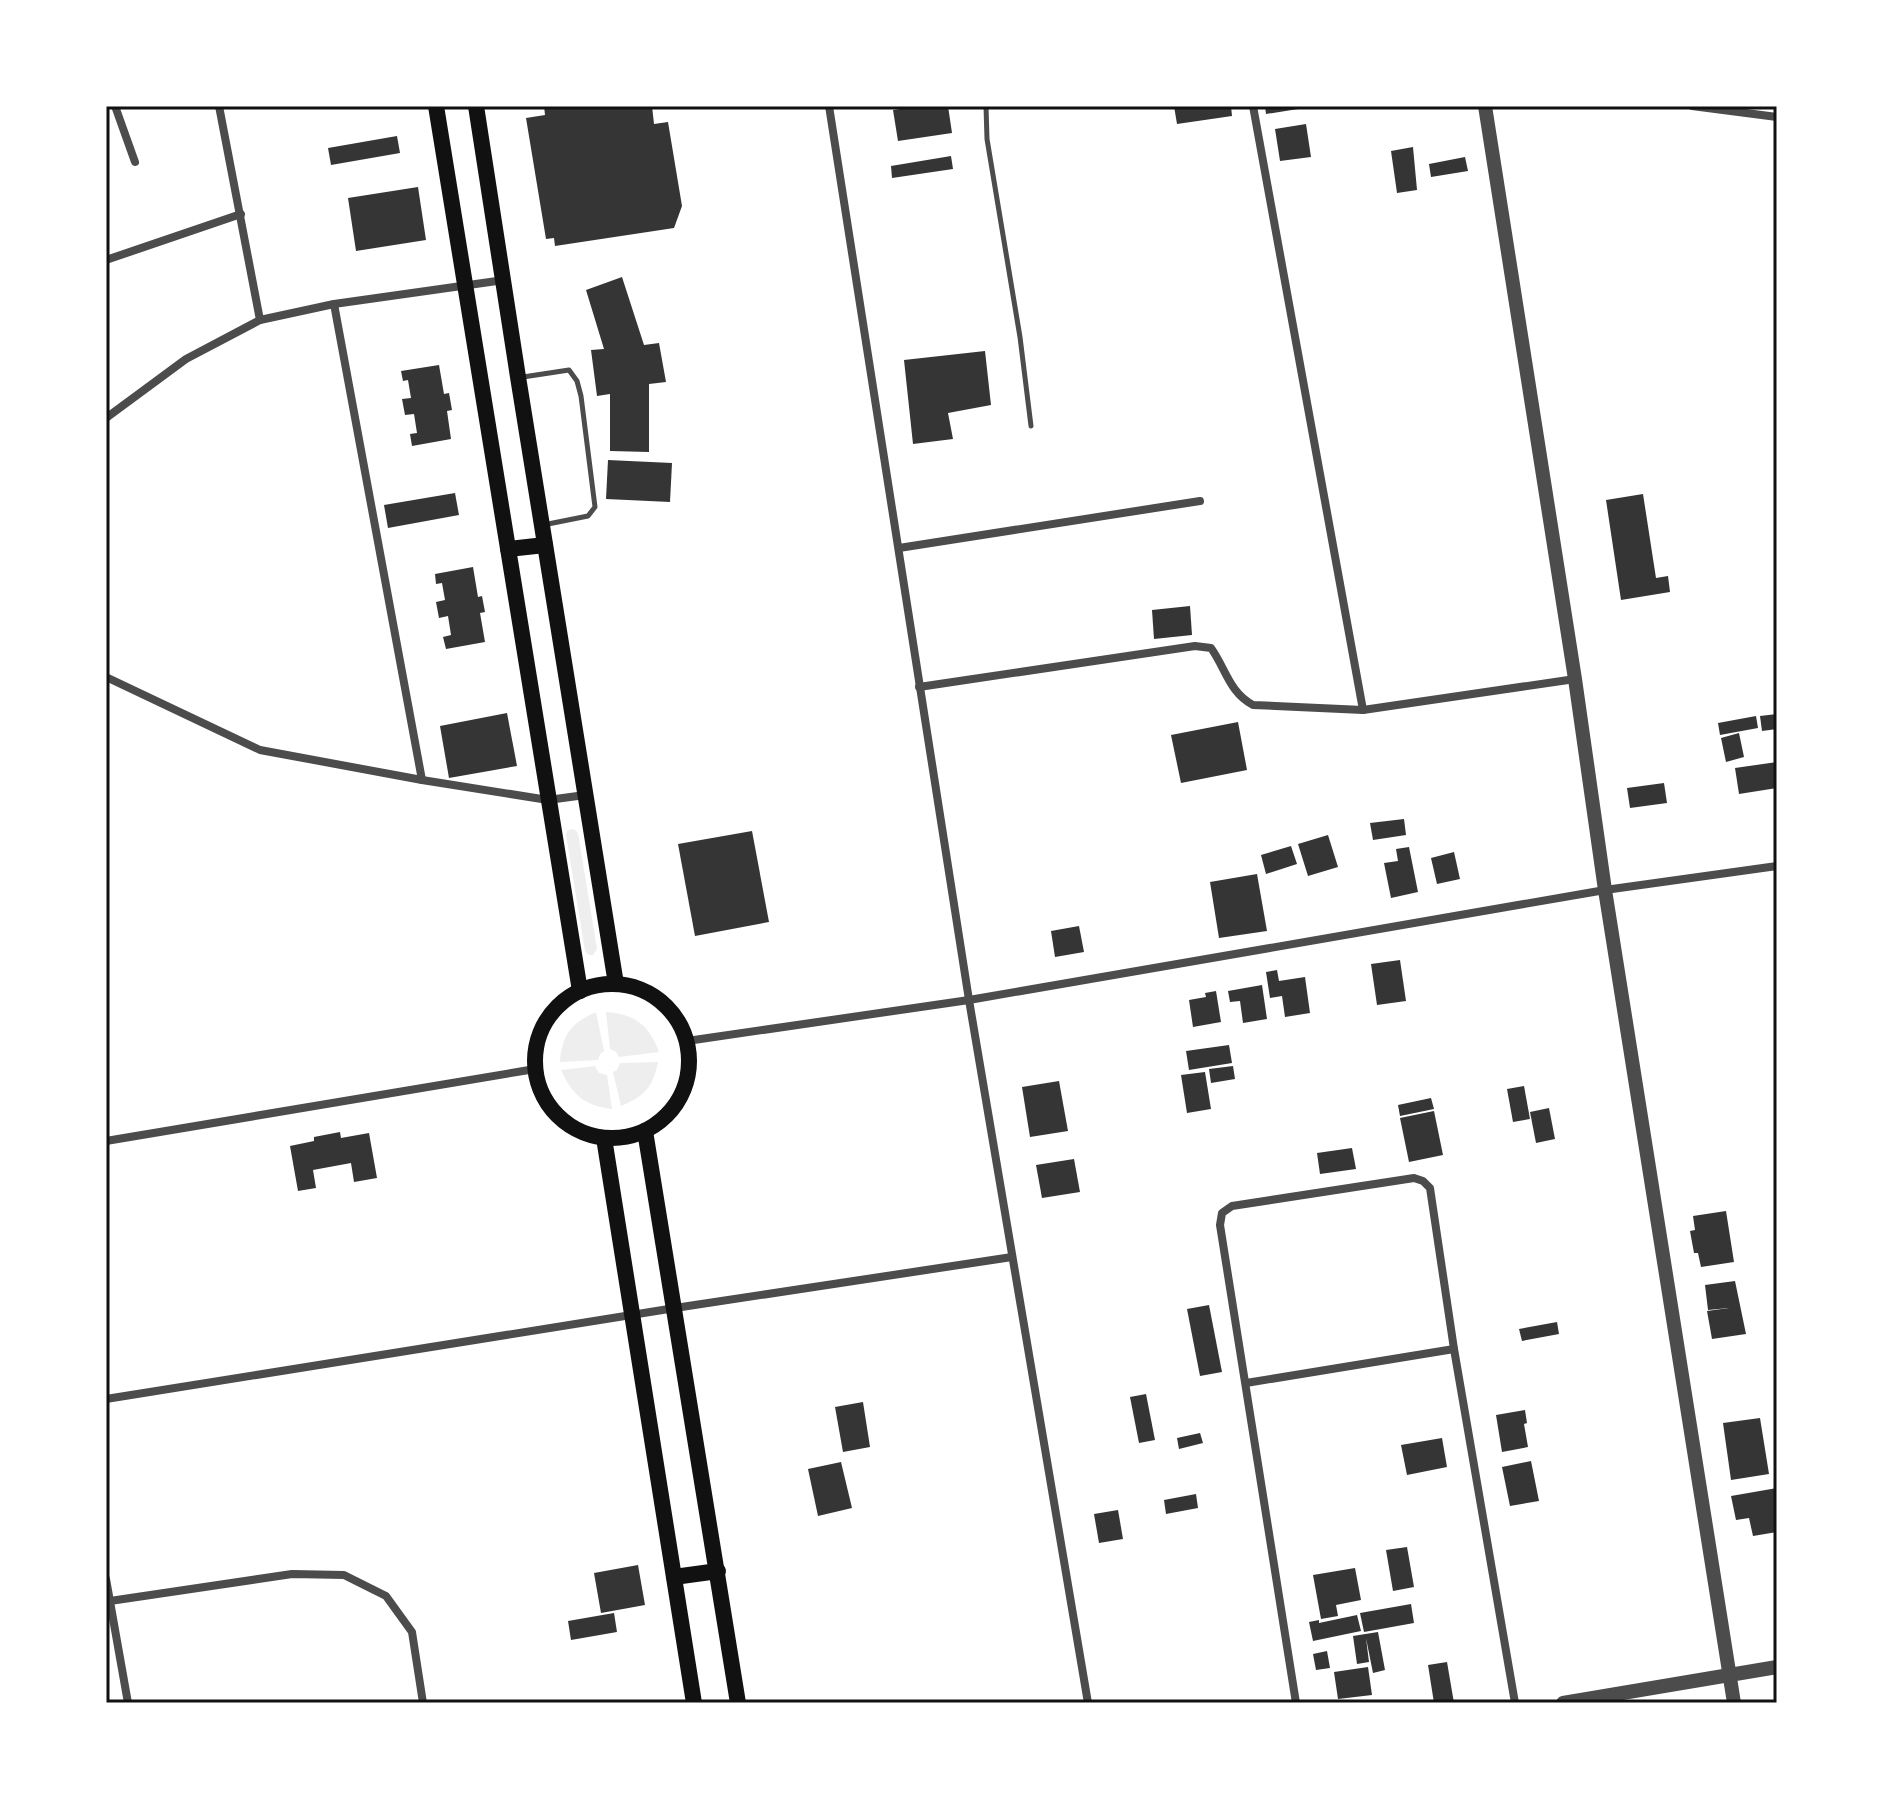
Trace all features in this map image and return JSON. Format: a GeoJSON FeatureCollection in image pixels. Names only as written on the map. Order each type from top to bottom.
{"type":"FeatureCollection","features":[{"type":"Feature","properties":{"kind":"main road"},"geometry":{"type":"LineString","coordinates":[[436,106],[580,991]]}},
{"type":"Feature","properties":{"kind":"main road"},"geometry":{"type":"LineString","coordinates":[[476,106],[616,984]]}},
{"type":"Feature","properties":{"kind":"main road"},"geometry":{"type":"LineString","coordinates":[[508,549],[545,545]]}},
{"type":"Feature","properties":{"kind":"main road"},"geometry":{"type":"LineString","coordinates":[[616,984],[640,989],[661,1001],[677,1019],[687,1041],[689,1068],[682,1094],[667,1115],[645,1131],[625,1137],[604,1138],[579,1131],[557,1116],[542,1094],[535,1069],[537,1045],[545,1023],[560,1004],[580,991],[598,985],[616,984]]}},
{"type":"Feature","properties":{"kind":"main road"},"geometry":{"type":"LineString","coordinates":[[645,1131],[738,1703]]}},
{"type":"Feature","properties":{"kind":"main road"},"geometry":{"type":"LineString","coordinates":[[604,1138],[694,1703]]}},
{"type":"Feature","properties":{"kind":"main road"},"geometry":{"type":"LineString","coordinates":[[674,1577],[718,1571]]}},
{"type":"Feature","properties":{"kind":"street"},"geometry":{"type":"LineString","coordinates":[[115,106],[135,162]]}},
{"type":"Feature","properties":{"kind":"street"},"geometry":{"type":"LineString","coordinates":[[219,106],[260,320]]}},
{"type":"Feature","properties":{"kind":"street"},"geometry":{"type":"LineString","coordinates":[[829,106],[969,1000],[1088,1703]]}},
{"type":"Feature","properties":{"kind":"street"},"geometry":{"type":"LineString","coordinates":[[1253,106],[1363,710]]}},
{"type":"Feature","properties":{"kind":"street"},"geometry":{"type":"LineString","coordinates":[[1485,106],[1734,1703]]}},
{"type":"Feature","properties":{"kind":"street"},"geometry":{"type":"LineString","coordinates":[[1692,106],[1777,117]]}},
{"type":"Feature","properties":{"kind":"street"},"geometry":{"type":"LineString","coordinates":[[106,260],[241,214]]}},
{"type":"Feature","properties":{"kind":"street"},"geometry":{"type":"LineString","coordinates":[[106,418],[186,359],[260,320],[334,304],[504,280]]}},
{"type":"Feature","properties":{"kind":"street"},"geometry":{"type":"LineString","coordinates":[[334,304],[422,780]]}},
{"type":"Feature","properties":{"kind":"street"},"geometry":{"type":"LineString","coordinates":[[899,548],[1200,501]]}},
{"type":"Feature","properties":{"kind":"street"},"geometry":{"type":"LineString","coordinates":[[919,687],[1195,646],[1211,648],[1234,690],[1253,705],[1363,710],[1575,679]]}},
{"type":"Feature","properties":{"kind":"street"},"geometry":{"type":"LineString","coordinates":[[106,677],[260,750],[548,800],[586,794]]}},
{"type":"Feature","properties":{"kind":"street"},"geometry":{"type":"LineString","coordinates":[[687,1041],[969,1000],[1605,890],[1777,866]]}},
{"type":"Feature","properties":{"kind":"street"},"geometry":{"type":"LineString","coordinates":[[106,1141],[535,1069]]}},
{"type":"Feature","properties":{"kind":"street"},"geometry":{"type":"LineString","coordinates":[[1296,1703],[1220,1225],[1222,1213],[1232,1206],[1414,1178],[1430,1188],[1454,1349],[1515,1703]]}},
{"type":"Feature","properties":{"kind":"street"},"geometry":{"type":"LineString","coordinates":[[106,1399],[1012,1257]]}},
{"type":"Feature","properties":{"kind":"street"},"geometry":{"type":"LineString","coordinates":[[1246,1383],[1454,1349]]}},
{"type":"Feature","properties":{"kind":"street"},"geometry":{"type":"LineString","coordinates":[[110,1601],[292,1574],[344,1575],[386,1596],[412,1632],[423,1703]]}},
{"type":"Feature","properties":{"kind":"street"},"geometry":{"type":"LineString","coordinates":[[106,1579],[128,1703]]}},
{"type":"Feature","properties":{"kind":"street"},"geometry":{"type":"LineString","coordinates":[[1563,1703],[1777,1667]]}},
{"type":"Feature","properties":{"kind":"lane"},"geometry":{"type":"LineString","coordinates":[[986,106],[987,139],[1020,337],[1031,426]]}},
{"type":"Feature","properties":{"kind":"lane"},"geometry":{"type":"LineString","coordinates":[[518,377],[569,370],[577,381],[581,396],[595,507],[588,516],[542,525]]}},
{"type":"Feature","properties":{"kind":"shaded area"},"geometry":{"type":"Polygon","coordinates":[[[571,829],[578,833],[597,949],[593,955],[585,951],[566,835],[571,829]]]}},
{"type":"Feature","properties":{"kind":"shaded area"},"geometry":{"type":"Polygon","coordinates":[[[596,1012],[604,1051],[598,1060],[560,1062],[569,1031],[596,1012]]]}},
{"type":"Feature","properties":{"kind":"shaded area"},"geometry":{"type":"Polygon","coordinates":[[[606,1012],[625,1015],[640,1023],[651,1035],[659,1052],[619,1057],[610,1049],[606,1012]]]}},
{"type":"Feature","properties":{"kind":"shaded area"},"geometry":{"type":"Polygon","coordinates":[[[658,1062],[647,1090],[621,1106],[613,1072],[620,1063],[658,1062]]]}},
{"type":"Feature","properties":{"kind":"shaded area"},"geometry":{"type":"Polygon","coordinates":[[[595,1066],[599,1073],[607,1075],[612,1109],[580,1098],[561,1070],[595,1066]]]}},
{"type":"Feature","properties":{"kind":"building"},"geometry":{"type":"Polygon","coordinates":[[[544,106],[652,106],[654,124],[668,122],[682,206],[674,228],[555,246],[554,238],[546,239],[526,118],[545,115],[544,106]]]}},
{"type":"Feature","properties":{"kind":"building"},"geometry":{"type":"Polygon","coordinates":[[[948,106],[952,133],[898,141],[893,110],[948,106]]]}},
{"type":"Feature","properties":{"kind":"building"},"geometry":{"type":"Polygon","coordinates":[[[1174,106],[1231,106],[1232,116],[1177,124],[1174,106]]]}},
{"type":"Feature","properties":{"kind":"building"},"geometry":{"type":"Polygon","coordinates":[[[1265,106],[1298,106],[1298,109],[1266,114],[1265,106]]]}},
{"type":"Feature","properties":{"kind":"building"},"geometry":{"type":"Polygon","coordinates":[[[1306,124],[1311,157],[1280,161],[1275,129],[1306,124]]]}},
{"type":"Feature","properties":{"kind":"building"},"geometry":{"type":"Polygon","coordinates":[[[397,136],[400,153],[331,165],[328,148],[397,136]]]}},
{"type":"Feature","properties":{"kind":"building"},"geometry":{"type":"Polygon","coordinates":[[[1413,147],[1417,190],[1397,193],[1391,151],[1413,147]]]}},
{"type":"Feature","properties":{"kind":"building"},"geometry":{"type":"Polygon","coordinates":[[[951,156],[953,169],[892,178],[891,166],[951,156]]]}},
{"type":"Feature","properties":{"kind":"building"},"geometry":{"type":"Polygon","coordinates":[[[1465,157],[1468,171],[1431,177],[1429,164],[1465,157]]]}},
{"type":"Feature","properties":{"kind":"building"},"geometry":{"type":"Polygon","coordinates":[[[418,187],[426,240],[356,251],[348,198],[418,187]]]}},
{"type":"Feature","properties":{"kind":"building"},"geometry":{"type":"Polygon","coordinates":[[[622,277],[644,345],[659,343],[666,382],[649,384],[649,452],[610,451],[610,394],[597,396],[591,350],[604,349],[586,290],[622,277]]]}},
{"type":"Feature","properties":{"kind":"building"},"geometry":{"type":"Polygon","coordinates":[[[985,351],[991,405],[948,413],[953,439],[913,444],[904,360],[985,351]]]}},
{"type":"Feature","properties":{"kind":"building"},"geometry":{"type":"Polygon","coordinates":[[[439,365],[444,394],[449,393],[452,410],[447,411],[451,439],[412,446],[410,434],[417,433],[414,414],[405,415],[402,399],[411,398],[408,380],[403,381],[401,371],[439,365]]]}},
{"type":"Feature","properties":{"kind":"building"},"geometry":{"type":"Polygon","coordinates":[[[608,460],[672,463],[670,502],[606,499],[608,460]]]}},
{"type":"Feature","properties":{"kind":"building"},"geometry":{"type":"Polygon","coordinates":[[[455,493],[459,515],[388,528],[384,505],[455,493]]]}},
{"type":"Feature","properties":{"kind":"building"},"geometry":{"type":"Polygon","coordinates":[[[1643,494],[1656,578],[1668,576],[1670,592],[1621,600],[1606,500],[1643,494]]]}},
{"type":"Feature","properties":{"kind":"building"},"geometry":{"type":"Polygon","coordinates":[[[473,567],[478,597],[482,596],[485,612],[480,613],[485,642],[446,649],[443,637],[451,635],[448,616],[439,618],[436,602],[445,600],[442,583],[436,584],[435,574],[473,567]]]}},
{"type":"Feature","properties":{"kind":"building"},"geometry":{"type":"Polygon","coordinates":[[[1190,606],[1192,635],[1154,639],[1152,610],[1190,606]]]}},
{"type":"Feature","properties":{"kind":"building"},"geometry":{"type":"Polygon","coordinates":[[[507,713],[517,766],[449,778],[440,726],[507,713]]]}},
{"type":"Feature","properties":{"kind":"building"},"geometry":{"type":"Polygon","coordinates":[[[1777,714],[1777,729],[1762,731],[1760,716],[1777,714]]]}},
{"type":"Feature","properties":{"kind":"building"},"geometry":{"type":"Polygon","coordinates":[[[1756,716],[1758,728],[1720,735],[1718,723],[1756,716]]]}},
{"type":"Feature","properties":{"kind":"building"},"geometry":{"type":"Polygon","coordinates":[[[1238,722],[1247,770],[1181,783],[1171,735],[1238,722]]]}},
{"type":"Feature","properties":{"kind":"building"},"geometry":{"type":"Polygon","coordinates":[[[1739,733],[1744,757],[1726,762],[1721,738],[1739,733]]]}},
{"type":"Feature","properties":{"kind":"building"},"geometry":{"type":"Polygon","coordinates":[[[1777,762],[1777,788],[1739,794],[1735,768],[1777,762]]]}},
{"type":"Feature","properties":{"kind":"building"},"geometry":{"type":"Polygon","coordinates":[[[1664,783],[1667,803],[1630,808],[1627,788],[1664,783]]]}},
{"type":"Feature","properties":{"kind":"building"},"geometry":{"type":"Polygon","coordinates":[[[1404,819],[1406,835],[1373,840],[1370,823],[1404,819]]]}},
{"type":"Feature","properties":{"kind":"building"},"geometry":{"type":"Polygon","coordinates":[[[752,831],[769,922],[695,936],[678,844],[752,831]]]}},
{"type":"Feature","properties":{"kind":"building"},"geometry":{"type":"Polygon","coordinates":[[[1328,835],[1338,867],[1308,876],[1298,844],[1328,835]]]}},
{"type":"Feature","properties":{"kind":"building"},"geometry":{"type":"Polygon","coordinates":[[[1291,846],[1297,864],[1266,874],[1261,855],[1291,846]]]}},
{"type":"Feature","properties":{"kind":"building"},"geometry":{"type":"Polygon","coordinates":[[[1409,847],[1418,892],[1391,898],[1384,863],[1398,861],[1396,849],[1409,847]]]}},
{"type":"Feature","properties":{"kind":"building"},"geometry":{"type":"Polygon","coordinates":[[[1454,852],[1460,879],[1437,884],[1431,858],[1454,852]]]}},
{"type":"Feature","properties":{"kind":"building"},"geometry":{"type":"Polygon","coordinates":[[[1257,874],[1267,931],[1219,938],[1210,882],[1257,874]]]}},
{"type":"Feature","properties":{"kind":"building"},"geometry":{"type":"Polygon","coordinates":[[[1079,926],[1084,952],[1055,957],[1051,931],[1079,926]]]}},
{"type":"Feature","properties":{"kind":"building"},"geometry":{"type":"Polygon","coordinates":[[[1400,960],[1406,1001],[1377,1005],[1371,964],[1400,960]]]}},
{"type":"Feature","properties":{"kind":"building"},"geometry":{"type":"Polygon","coordinates":[[[1277,970],[1279,981],[1305,977],[1310,1013],[1285,1017],[1282,996],[1270,998],[1266,972],[1277,970]]]}},
{"type":"Feature","properties":{"kind":"building"},"geometry":{"type":"Polygon","coordinates":[[[1262,985],[1267,1019],[1243,1023],[1240,1001],[1230,1002],[1228,991],[1262,985]]]}},
{"type":"Feature","properties":{"kind":"building"},"geometry":{"type":"Polygon","coordinates":[[[1216,991],[1221,1022],[1193,1027],[1189,1000],[1206,997],[1205,993],[1216,991]]]}},
{"type":"Feature","properties":{"kind":"building"},"geometry":{"type":"Polygon","coordinates":[[[1229,1045],[1232,1063],[1189,1070],[1186,1051],[1229,1045]]]}},
{"type":"Feature","properties":{"kind":"building"},"geometry":{"type":"Polygon","coordinates":[[[1233,1066],[1235,1079],[1211,1083],[1209,1069],[1233,1066]]]}},
{"type":"Feature","properties":{"kind":"building"},"geometry":{"type":"Polygon","coordinates":[[[1205,1072],[1211,1109],[1187,1113],[1181,1075],[1205,1072]]]}},
{"type":"Feature","properties":{"kind":"building"},"geometry":{"type":"Polygon","coordinates":[[[1059,1081],[1068,1131],[1030,1137],[1022,1087],[1059,1081]]]}},
{"type":"Feature","properties":{"kind":"building"},"geometry":{"type":"Polygon","coordinates":[[[1524,1086],[1530,1119],[1513,1122],[1507,1089],[1524,1086]]]}},
{"type":"Feature","properties":{"kind":"building"},"geometry":{"type":"Polygon","coordinates":[[[1431,1098],[1434,1109],[1400,1116],[1398,1105],[1431,1098]]]}},
{"type":"Feature","properties":{"kind":"building"},"geometry":{"type":"Polygon","coordinates":[[[1549,1108],[1555,1139],[1536,1143],[1530,1112],[1549,1108]]]}},
{"type":"Feature","properties":{"kind":"building"},"geometry":{"type":"Polygon","coordinates":[[[1434,1111],[1443,1155],[1409,1162],[1400,1118],[1434,1111]]]}},
{"type":"Feature","properties":{"kind":"building"},"geometry":{"type":"Polygon","coordinates":[[[340,1132],[341,1138],[369,1133],[377,1178],[354,1182],[351,1163],[313,1170],[316,1188],[298,1191],[290,1146],[340,1132]]]}},
{"type":"Feature","properties":{"kind":"building"},"geometry":{"type":"Polygon","coordinates":[[[1352,1148],[1356,1169],[1320,1174],[1317,1153],[1352,1148]]]}},
{"type":"Feature","properties":{"kind":"building"},"geometry":{"type":"Polygon","coordinates":[[[1074,1159],[1080,1192],[1042,1198],[1036,1165],[1074,1159]]]}},
{"type":"Feature","properties":{"kind":"building"},"geometry":{"type":"Polygon","coordinates":[[[1726,1211],[1734,1262],[1701,1267],[1698,1253],[1694,1253],[1690,1231],[1695,1230],[1693,1216],[1726,1211]]]}},
{"type":"Feature","properties":{"kind":"building"},"geometry":{"type":"Polygon","coordinates":[[[1735,1281],[1746,1334],[1712,1339],[1707,1311],[1729,1308],[1708,1310],[1705,1285],[1735,1281]]]}},
{"type":"Feature","properties":{"kind":"building"},"geometry":{"type":"Polygon","coordinates":[[[1209,1305],[1222,1372],[1200,1376],[1187,1309],[1209,1305]]]}},
{"type":"Feature","properties":{"kind":"building"},"geometry":{"type":"Polygon","coordinates":[[[1557,1322],[1559,1334],[1522,1341],[1519,1329],[1557,1322]]]}},
{"type":"Feature","properties":{"kind":"building"},"geometry":{"type":"Polygon","coordinates":[[[1146,1394],[1155,1440],[1139,1443],[1130,1397],[1146,1394]]]}},
{"type":"Feature","properties":{"kind":"building"},"geometry":{"type":"Polygon","coordinates":[[[863,1402],[870,1447],[843,1452],[835,1407],[863,1402]]]}},
{"type":"Feature","properties":{"kind":"building"},"geometry":{"type":"Polygon","coordinates":[[[1525,1410],[1528,1447],[1502,1452],[1496,1415],[1525,1410]]]}},
{"type":"Feature","properties":{"kind":"building"},"geometry":{"type":"Polygon","coordinates":[[[1760,1418],[1769,1474],[1731,1480],[1723,1423],[1760,1418]]]}},
{"type":"Feature","properties":{"kind":"building"},"geometry":{"type":"Polygon","coordinates":[[[1200,1433],[1203,1443],[1179,1449],[1177,1438],[1200,1433]]]}},
{"type":"Feature","properties":{"kind":"building"},"geometry":{"type":"Polygon","coordinates":[[[1442,1438],[1447,1467],[1407,1475],[1401,1445],[1442,1438]]]}},
{"type":"Feature","properties":{"kind":"building"},"geometry":{"type":"Polygon","coordinates":[[[1531,1461],[1539,1501],[1510,1506],[1502,1467],[1531,1461]]]}},
{"type":"Feature","properties":{"kind":"building"},"geometry":{"type":"Polygon","coordinates":[[[841,1462],[852,1508],[818,1516],[808,1469],[841,1462]]]}},
{"type":"Feature","properties":{"kind":"building"},"geometry":{"type":"Polygon","coordinates":[[[1777,1488],[1777,1532],[1753,1536],[1749,1518],[1736,1520],[1731,1496],[1777,1488]]]}},
{"type":"Feature","properties":{"kind":"building"},"geometry":{"type":"Polygon","coordinates":[[[1196,1494],[1198,1508],[1166,1514],[1164,1500],[1196,1494]]]}},
{"type":"Feature","properties":{"kind":"building"},"geometry":{"type":"Polygon","coordinates":[[[1118,1510],[1123,1539],[1099,1543],[1094,1514],[1118,1510]]]}},
{"type":"Feature","properties":{"kind":"building"},"geometry":{"type":"Polygon","coordinates":[[[1407,1547],[1414,1587],[1393,1591],[1386,1550],[1407,1547]]]}},
{"type":"Feature","properties":{"kind":"building"},"geometry":{"type":"Polygon","coordinates":[[[638,1565],[645,1605],[601,1613],[594,1573],[638,1565]]]}},
{"type":"Feature","properties":{"kind":"building"},"geometry":{"type":"Polygon","coordinates":[[[1355,1568],[1361,1600],[1336,1605],[1338,1616],[1321,1619],[1313,1575],[1355,1568]]]}},
{"type":"Feature","properties":{"kind":"building"},"geometry":{"type":"Polygon","coordinates":[[[1411,1604],[1414,1623],[1364,1632],[1360,1613],[1411,1604]]]}},
{"type":"Feature","properties":{"kind":"building"},"geometry":{"type":"Polygon","coordinates":[[[614,1613],[617,1632],[571,1640],[568,1621],[614,1613]]]}},
{"type":"Feature","properties":{"kind":"building"},"geometry":{"type":"Polygon","coordinates":[[[1357,1615],[1361,1631],[1313,1641],[1309,1622],[1319,1620],[1319,1623],[1357,1615]]]}},
{"type":"Feature","properties":{"kind":"building"},"geometry":{"type":"Polygon","coordinates":[[[1378,1632],[1385,1670],[1373,1673],[1366,1638],[1369,1662],[1357,1664],[1353,1636],[1378,1632]]]}},
{"type":"Feature","properties":{"kind":"building"},"geometry":{"type":"Polygon","coordinates":[[[1327,1651],[1330,1668],[1316,1670],[1313,1654],[1327,1651]]]}},
{"type":"Feature","properties":{"kind":"building"},"geometry":{"type":"Polygon","coordinates":[[[1447,1662],[1454,1703],[1434,1703],[1428,1665],[1447,1662]]]}},
{"type":"Feature","properties":{"kind":"building"},"geometry":{"type":"Polygon","coordinates":[[[1368,1667],[1372,1695],[1338,1699],[1334,1672],[1368,1667]]]}}]}
